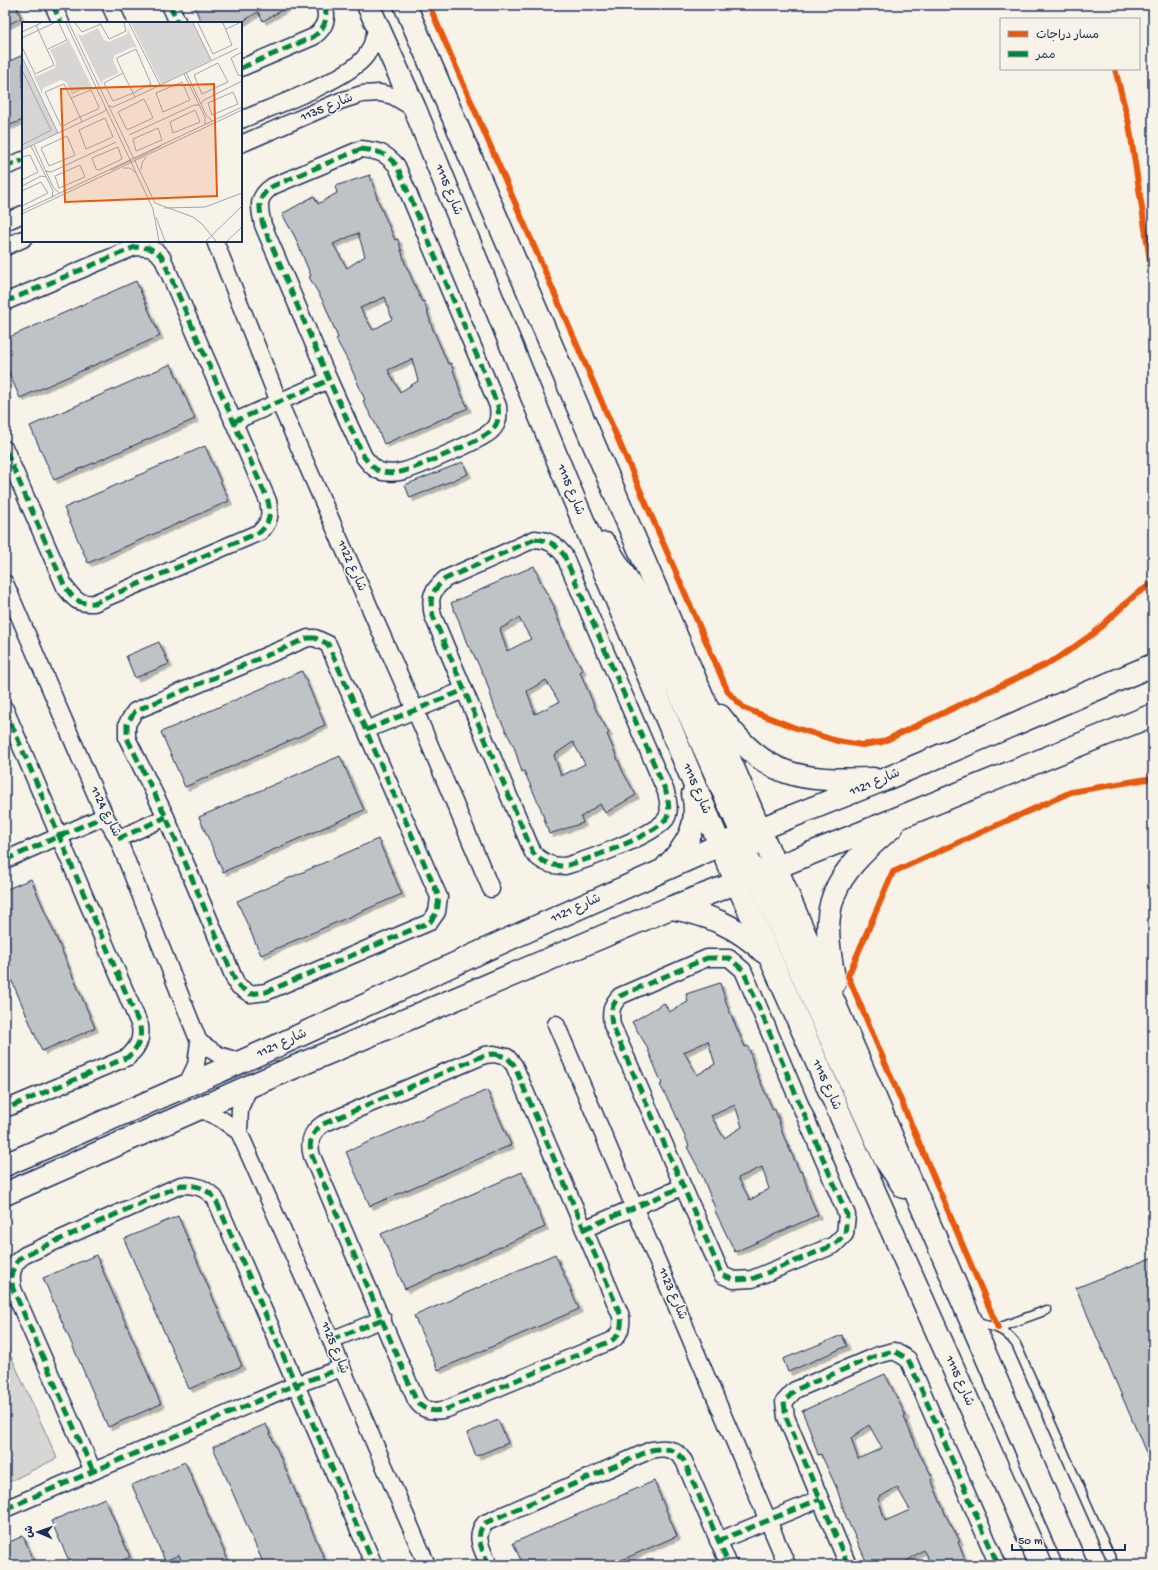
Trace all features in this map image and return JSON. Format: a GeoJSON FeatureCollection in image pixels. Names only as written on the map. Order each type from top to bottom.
{"type":"FeatureCollection","features":[{"type":"Feature","properties":{"kind":"street"},"geometry":{"type":"LineString","coordinates":[[53,5],[61,22]]}},
{"type":"Feature","properties":{"kind":"street"},"geometry":{"type":"LineString","coordinates":[[110,5],[118,22]]}},
{"type":"Feature","properties":{"kind":"street"},"geometry":{"type":"LineString","coordinates":[[170,5],[178,22]]}},
{"type":"Feature","properties":{"kind":"street"},"geometry":{"type":"LineString","coordinates":[[242,68],[313,38],[323,30],[326,21],[324,5]]}},
{"type":"Feature","properties":{"kind":"street","name":"شارع 1115"},"geometry":{"type":"LineString","coordinates":[[368,5],[415,109],[568,485],[736,883],[1042,1565]]}},
{"type":"Feature","properties":{"kind":"street"},"geometry":{"type":"LineString","coordinates":[[405,5],[701,691],[751,833],[748,848],[766,871],[844,1024],[1076,1565]]}},
{"type":"Feature","properties":{"kind":"street","name":"شارع 1135"},"geometry":{"type":"LineString","coordinates":[[242,120],[315,88],[348,71],[363,59],[370,48],[377,25]]}},
{"type":"Feature","properties":{"kind":"street","name":"شارع 1135"},"geometry":{"type":"LineString","coordinates":[[242,144],[340,101],[362,94],[380,93],[393,96],[415,109]]}},
{"type":"Feature","properties":{"kind":"street"},"geometry":{"type":"LineString","coordinates":[[361,149],[375,150],[388,155],[397,166],[498,406],[499,420],[492,431],[480,439],[405,471],[391,473],[381,472],[371,465],[364,457],[329,380],[264,225],[260,211],[260,200],[265,192],[273,186],[350,152],[361,149]]}},
{"type":"Feature","properties":{"kind":"street"},"geometry":{"type":"LineString","coordinates":[[5,168],[22,160]]}},
{"type":"Feature","properties":{"kind":"street"},"geometry":{"type":"LineString","coordinates":[[5,222],[22,214]]}},
{"type":"Feature","properties":{"kind":"street"},"geometry":{"type":"LineString","coordinates":[[5,247],[22,239]]}},
{"type":"Feature","properties":{"kind":"street","name":"شارع 1122"},"geometry":{"type":"LineString","coordinates":[[215,242],[279,402],[414,710],[490,889]]}},
{"type":"Feature","properties":{"kind":"street"},"geometry":{"type":"LineString","coordinates":[[5,302],[135,247],[157,252],[162,257],[268,501],[270,511],[266,526],[260,532],[94,603],[83,603],[75,600],[65,588],[5,449]]}},
{"type":"Feature","properties":{"kind":"street"},"geometry":{"type":"LineString","coordinates":[[233,422],[329,380]]}},
{"type":"Feature","properties":{"kind":"street"},"geometry":{"type":"LineString","coordinates":[[568,485],[635,593],[751,833]]}},
{"type":"Feature","properties":{"kind":"street"},"geometry":{"type":"LineString","coordinates":[[535,539],[547,540],[556,546],[564,555],[666,792],[669,805],[667,818],[658,827],[645,834],[575,863],[555,866],[542,862],[533,853],[464,690],[433,616],[431,604],[433,590],[445,579],[526,542],[535,539]]}},
{"type":"Feature","properties":{"kind":"street","name":"شارع 1124"},"geometry":{"type":"LineString","coordinates":[[5,584],[105,816],[118,839],[200,1042]]}},
{"type":"Feature","properties":{"kind":"street"},"geometry":{"type":"LineString","coordinates":[[315,638],[328,644],[439,897],[437,912],[430,922],[266,992],[250,994],[237,985],[166,817],[127,738],[127,724],[135,711],[302,639],[315,638]]}},
{"type":"Feature","properties":{"kind":"street","name":"شارع 1121"},"geometry":{"type":"LineString","coordinates":[[5,1165],[241,1062],[720,845],[888,778],[1153,665]]}},
{"type":"Feature","properties":{"kind":"street"},"geometry":{"type":"LineString","coordinates":[[366,730],[464,690]]}},
{"type":"Feature","properties":{"kind":"street"},"geometry":{"type":"LineString","coordinates":[[701,691],[736,738],[767,763],[782,770],[794,775],[817,779],[888,778]]}},
{"type":"Feature","properties":{"kind":"street"},"geometry":{"type":"LineString","coordinates":[[5,709],[140,1026],[141,1038],[137,1048],[128,1057],[5,1109]]}},
{"type":"Feature","properties":{"kind":"street","name":"شارع 1121"},"geometry":{"type":"LineString","coordinates":[[5,1194],[198,1108],[670,908],[736,883],[1153,715]]}},
{"type":"Feature","properties":{"kind":"street"},"geometry":{"type":"LineString","coordinates":[[661,872],[676,857],[692,834],[695,815],[694,797],[688,771]]}},
{"type":"Feature","properties":{"kind":"street"},"geometry":{"type":"LineString","coordinates":[[844,1024],[828,940],[829,914],[834,893],[841,878],[866,849],[910,813]]}},
{"type":"Feature","properties":{"kind":"street"},"geometry":{"type":"LineString","coordinates":[[5,860],[105,816]]}},
{"type":"Feature","properties":{"kind":"street"},"geometry":{"type":"LineString","coordinates":[[118,839],[166,817]]}},
{"type":"Feature","properties":{"kind":"street"},"geometry":{"type":"LineString","coordinates":[[720,845],[742,855],[750,862],[766,871],[885,1159],[932,1229]]}},
{"type":"Feature","properties":{"kind":"street"},"geometry":{"type":"LineString","coordinates":[[670,908],[696,913],[726,924],[742,933],[768,955]]}},
{"type":"Feature","properties":{"kind":"street"},"geometry":{"type":"LineString","coordinates":[[707,958],[729,958],[744,970],[842,1202],[847,1215],[845,1234],[834,1245],[752,1280],[734,1280],[722,1275],[682,1187],[612,1025],[610,1014],[613,1003],[620,996],[629,991],[707,958]]}},
{"type":"Feature","properties":{"kind":"street","name":"شارع 1123"},"geometry":{"type":"LineString","coordinates":[[556,1024],[787,1565]]}},
{"type":"Feature","properties":{"kind":"street"},"geometry":{"type":"LineString","coordinates":[[186,1086],[196,1065],[200,1042],[219,1055],[241,1062]]}},
{"type":"Feature","properties":{"kind":"street"},"geometry":{"type":"LineString","coordinates":[[485,1055],[501,1055],[507,1057],[514,1065],[621,1316],[620,1331],[611,1341],[447,1409],[434,1411],[423,1408],[419,1404],[383,1319],[312,1156],[310,1144],[312,1135],[323,1124],[485,1055]]}},
{"type":"Feature","properties":{"kind":"street","name":"شارع 1125"},"geometry":{"type":"LineString","coordinates":[[250,1086],[240,1108],[239,1132],[331,1340],[427,1565]]}},
{"type":"Feature","properties":{"kind":"street"},"geometry":{"type":"LineString","coordinates":[[198,1108],[221,1119],[239,1132]]}},
{"type":"Feature","properties":{"kind":"street"},"geometry":{"type":"LineString","coordinates":[[93,1471],[13,1289],[11,1277],[14,1266],[17,1260],[25,1254],[181,1185],[196,1184],[207,1190],[215,1198],[374,1565]]}},
{"type":"Feature","properties":{"kind":"street"},"geometry":{"type":"LineString","coordinates":[[584,1229],[682,1187]]}},
{"type":"Feature","properties":{"kind":"street"},"geometry":{"type":"LineString","coordinates":[[331,1340],[383,1319]]}},
{"type":"Feature","properties":{"kind":"street"},"geometry":{"type":"LineString","coordinates":[[848,1565],[786,1417],[784,1402],[796,1390],[878,1355],[894,1351],[908,1359],[998,1565]]}},
{"type":"Feature","properties":{"kind":"street"},"geometry":{"type":"LineString","coordinates":[[5,1509],[295,1385],[342,1368]]}},
{"type":"Feature","properties":{"kind":"street"},"geometry":{"type":"LineString","coordinates":[[489,1565],[479,1538],[479,1532],[485,1523],[650,1450],[656,1449],[671,1449],[679,1454],[729,1565]]}},
{"type":"Feature","properties":{"kind":"street"},"geometry":{"type":"LineString","coordinates":[[718,1541],[820,1499]]}},
{"type":"Feature","properties":{"kind":"lane"},"geometry":{"type":"LineString","coordinates":[[998,1328],[1047,1310]]}},
{"type":"Feature","properties":{"kind":"lane"},"geometry":{"type":"LineString","coordinates":[[973,1323],[998,1328],[1008,1334],[1019,1350],[1114,1565]]}},
{"type":"Feature","properties":{"kind":"shaded area"},"geometry":{"type":"Polygon","coordinates":[[[5,1343],[57,1458],[5,1484],[5,1343]]]}},
{"type":"Feature","properties":{"kind":"building"},"geometry":{"type":"Polygon","coordinates":[[[5,5],[16,5],[21,18],[5,26],[5,5]]]}},
{"type":"Feature","properties":{"kind":"building"},"geometry":{"type":"Polygon","coordinates":[[[194,5],[291,5],[263,21],[258,12],[242,22],[201,22],[194,5]]]}},
{"type":"Feature","properties":{"kind":"building"},"geometry":{"type":"Polygon","coordinates":[[[22,55],[22,120],[5,127],[5,63],[22,55]]]}},
{"type":"Feature","properties":{"kind":"building"},"geometry":{"type":"Polygon","coordinates":[[[370,175],[378,201],[395,240],[398,239],[405,263],[422,302],[424,301],[432,327],[448,364],[451,363],[460,391],[468,408],[384,444],[363,401],[365,400],[349,363],[336,339],[338,338],[324,303],[309,277],[311,276],[295,237],[282,214],[314,196],[318,204],[337,193],[335,186],[370,175]],[[358,233],[333,244],[347,268],[365,256],[358,233]],[[385,297],[360,308],[373,330],[392,319],[385,297]],[[412,359],[388,370],[400,392],[418,381],[412,359]]]}},
{"type":"Feature","properties":{"kind":"building"},"geometry":{"type":"Polygon","coordinates":[[[136,281],[160,336],[20,398],[5,364],[5,339],[136,281]]]}},
{"type":"Feature","properties":{"kind":"building"},"geometry":{"type":"Polygon","coordinates":[[[171,364],[195,419],[54,480],[30,426],[171,364]]]}},
{"type":"Feature","properties":{"kind":"building"},"geometry":{"type":"Polygon","coordinates":[[[205,446],[229,501],[88,563],[64,508],[205,446]]]}},
{"type":"Feature","properties":{"kind":"building"},"geometry":{"type":"Polygon","coordinates":[[[463,462],[468,474],[410,498],[405,485],[463,462]]]}},
{"type":"Feature","properties":{"kind":"building"},"geometry":{"type":"Polygon","coordinates":[[[534,566],[542,585],[555,608],[554,609],[569,647],[583,670],[580,672],[596,710],[609,733],[607,734],[623,772],[636,795],[605,813],[600,804],[581,817],[583,823],[549,834],[541,809],[524,771],[522,772],[514,747],[495,709],[486,680],[470,647],[468,647],[451,603],[534,566]],[[519,618],[500,629],[507,651],[531,639],[519,618]],[[546,680],[527,691],[535,714],[559,702],[546,680]],[[573,742],[554,755],[561,776],[585,764],[573,742]]]}},
{"type":"Feature","properties":{"kind":"building"},"geometry":{"type":"Polygon","coordinates":[[[159,642],[169,664],[135,678],[126,656],[159,642]]]}},
{"type":"Feature","properties":{"kind":"building"},"geometry":{"type":"Polygon","coordinates":[[[302,671],[325,725],[185,787],[161,732],[302,671]]]}},
{"type":"Feature","properties":{"kind":"building"},"geometry":{"type":"Polygon","coordinates":[[[340,756],[364,810],[223,872],[199,817],[340,756]]]}},
{"type":"Feature","properties":{"kind":"building"},"geometry":{"type":"Polygon","coordinates":[[[378,839],[402,894],[261,955],[237,901],[378,839]]]}},
{"type":"Feature","properties":{"kind":"building"},"geometry":{"type":"Polygon","coordinates":[[[31,879],[95,1028],[42,1051],[5,965],[5,890],[31,879]]]}},
{"type":"Feature","properties":{"kind":"building"},"geometry":{"type":"Polygon","coordinates":[[[720,983],[728,1008],[745,1047],[748,1046],[756,1072],[773,1110],[775,1109],[783,1135],[800,1172],[802,1171],[810,1197],[818,1215],[735,1252],[714,1209],[715,1208],[701,1173],[687,1147],[689,1146],[674,1111],[660,1085],[662,1084],[646,1045],[632,1022],[664,1003],[669,1012],[688,1002],[686,994],[720,983]],[[708,1041],[684,1052],[697,1075],[715,1064],[708,1041]],[[735,1105],[711,1116],[724,1138],[742,1127],[735,1105]],[[762,1167],[738,1178],[750,1200],[769,1189],[762,1167]]]}},
{"type":"Feature","properties":{"kind":"building"},"geometry":{"type":"Polygon","coordinates":[[[487,1090],[511,1145],[370,1206],[346,1152],[487,1090]]]}},
{"type":"Feature","properties":{"kind":"building"},"geometry":{"type":"Polygon","coordinates":[[[522,1172],[545,1227],[405,1289],[381,1234],[522,1172]]]}},
{"type":"Feature","properties":{"kind":"building"},"geometry":{"type":"Polygon","coordinates":[[[178,1216],[242,1366],[189,1389],[124,1239],[178,1216]]]}},
{"type":"Feature","properties":{"kind":"building"},"geometry":{"type":"Polygon","coordinates":[[[555,1254],[579,1309],[438,1370],[414,1316],[555,1254]]]}},
{"type":"Feature","properties":{"kind":"building"},"geometry":{"type":"Polygon","coordinates":[[[96,1255],[161,1404],[108,1427],[43,1278],[96,1255]]]}},
{"type":"Feature","properties":{"kind":"building"},"geometry":{"type":"Polygon","coordinates":[[[1153,1257],[1153,1469],[1076,1288],[1153,1257]]]}},
{"type":"Feature","properties":{"kind":"building"},"geometry":{"type":"Polygon","coordinates":[[[842,1335],[847,1346],[788,1372],[783,1359],[842,1335]]]}},
{"type":"Feature","properties":{"kind":"building"},"geometry":{"type":"Polygon","coordinates":[[[885,1374],[906,1416],[904,1417],[920,1455],[933,1478],[931,1479],[946,1516],[960,1541],[958,1542],[967,1565],[932,1565],[923,1550],[901,1565],[868,1565],[846,1517],[837,1489],[821,1454],[818,1455],[802,1411],[885,1374]],[[869,1425],[851,1438],[858,1459],[882,1448],[869,1425]],[[897,1487],[878,1498],[885,1521],[910,1510],[897,1487]]]}},
{"type":"Feature","properties":{"kind":"building"},"geometry":{"type":"Polygon","coordinates":[[[498,1420],[508,1443],[476,1456],[467,1433],[498,1420]]]}},
{"type":"Feature","properties":{"kind":"building"},"geometry":{"type":"Polygon","coordinates":[[[266,1424],[327,1565],[264,1565],[213,1447],[266,1424]]]}},
{"type":"Feature","properties":{"kind":"building"},"geometry":{"type":"Polygon","coordinates":[[[185,1462],[230,1565],[183,1565],[179,1555],[165,1561],[132,1485],[185,1462]]]}},
{"type":"Feature","properties":{"kind":"building"},"geometry":{"type":"Polygon","coordinates":[[[654,1481],[677,1536],[610,1565],[523,1565],[513,1543],[654,1481]]]}},
{"type":"Feature","properties":{"kind":"building"},"geometry":{"type":"Polygon","coordinates":[[[105,1498],[130,1557],[111,1565],[71,1565],[51,1521],[105,1498]]]}},
{"type":"Feature","properties":{"kind":"building"},"geometry":{"type":"Polygon","coordinates":[[[23,1536],[36,1565],[5,1565],[5,1544],[23,1536]]]}},
{"type":"Feature","properties":{"kind":"marked path"},"geometry":{"type":"LineString","coordinates":[[53,5],[61,22]]}},
{"type":"Feature","properties":{"kind":"marked path"},"geometry":{"type":"LineString","coordinates":[[170,5],[178,22]]}},
{"type":"Feature","properties":{"kind":"marked path"},"geometry":{"type":"LineString","coordinates":[[242,68],[313,37],[323,27],[326,19],[324,5]]}},
{"type":"Feature","properties":{"kind":"marked path"},"geometry":{"type":"LineString","coordinates":[[361,149],[381,153],[397,166],[498,406],[497,423],[494,428],[485,435],[463,447],[411,469],[391,473],[377,470],[364,457],[329,380],[263,225],[260,213],[261,198],[273,186],[361,149]]}},
{"type":"Feature","properties":{"kind":"marked path"},"geometry":{"type":"LineString","coordinates":[[5,167],[22,160]]}},
{"type":"Feature","properties":{"kind":"marked path"},"geometry":{"type":"LineString","coordinates":[[5,302],[135,247],[149,248],[157,252],[162,257],[268,501],[268,522],[260,532],[94,603],[80,602],[74,598],[65,587],[5,449]]}},
{"type":"Feature","properties":{"kind":"marked path"},"geometry":{"type":"LineString","coordinates":[[233,422],[329,380]]}},
{"type":"Feature","properties":{"kind":"marked path"},"geometry":{"type":"LineString","coordinates":[[535,539],[544,540],[551,543],[564,555],[666,792],[669,806],[668,816],[666,819],[659,826],[648,833],[619,847],[565,866],[548,863],[533,853],[433,616],[431,604],[434,591],[445,579],[535,539]]}},
{"type":"Feature","properties":{"kind":"marked path"},"geometry":{"type":"LineString","coordinates":[[308,638],[315,638],[328,644],[439,897],[437,912],[430,922],[266,992],[250,994],[237,985],[166,817],[127,738],[127,724],[135,711],[308,638]]}},
{"type":"Feature","properties":{"kind":"marked path"},"geometry":{"type":"LineString","coordinates":[[366,730],[464,690]]}},
{"type":"Feature","properties":{"kind":"marked path"},"geometry":{"type":"LineString","coordinates":[[5,709],[140,1026],[140,1039],[128,1057],[5,1109]]}},
{"type":"Feature","properties":{"kind":"marked path"},"geometry":{"type":"LineString","coordinates":[[5,860],[105,816]]}},
{"type":"Feature","properties":{"kind":"marked path"},"geometry":{"type":"LineString","coordinates":[[118,839],[166,817]]}},
{"type":"Feature","properties":{"kind":"marked path"},"geometry":{"type":"LineString","coordinates":[[707,958],[729,958],[743,970],[847,1215],[845,1234],[834,1245],[752,1279],[734,1280],[722,1275],[612,1025],[612,1009],[620,996],[707,958]]}},
{"type":"Feature","properties":{"kind":"marked path"},"geometry":{"type":"LineString","coordinates":[[494,1054],[507,1057],[514,1065],[621,1316],[621,1327],[617,1336],[611,1341],[447,1409],[434,1411],[422,1407],[416,1400],[312,1156],[310,1147],[313,1134],[323,1124],[485,1055],[494,1054]]}},
{"type":"Feature","properties":{"kind":"marked path"},"geometry":{"type":"LineString","coordinates":[[93,1471],[13,1289],[13,1269],[17,1262],[25,1255],[181,1185],[200,1187],[215,1198],[374,1565]]}},
{"type":"Feature","properties":{"kind":"marked path"},"geometry":{"type":"LineString","coordinates":[[584,1229],[682,1187]]}},
{"type":"Feature","properties":{"kind":"marked path"},"geometry":{"type":"LineString","coordinates":[[331,1340],[383,1319]]}},
{"type":"Feature","properties":{"kind":"marked path"},"geometry":{"type":"LineString","coordinates":[[848,1565],[786,1417],[784,1402],[795,1390],[878,1355],[894,1351],[908,1359],[998,1565]]}},
{"type":"Feature","properties":{"kind":"marked path"},"geometry":{"type":"LineString","coordinates":[[5,1509],[295,1385],[342,1368]]}},
{"type":"Feature","properties":{"kind":"marked path"},"geometry":{"type":"LineString","coordinates":[[489,1565],[479,1538],[481,1528],[485,1523],[651,1450],[661,1449],[677,1453],[684,1461],[729,1565]]}},
{"type":"Feature","properties":{"kind":"marked path"},"geometry":{"type":"LineString","coordinates":[[718,1541],[820,1499]]}},
{"type":"Feature","properties":{"kind":"cycle path"},"geometry":{"type":"LineString","coordinates":[[429,5],[728,692],[744,708],[793,727],[837,741],[862,745],[882,742],[1057,659],[1094,633],[1135,595],[1153,583]]}},
{"type":"Feature","properties":{"kind":"cycle path"},"geometry":{"type":"LineString","coordinates":[[1115,70],[1129,124],[1153,280]]}},
{"type":"Feature","properties":{"kind":"cycle path"},"geometry":{"type":"LineString","coordinates":[[998,1328],[848,976],[893,872],[1071,792],[1153,778]]}}]}
